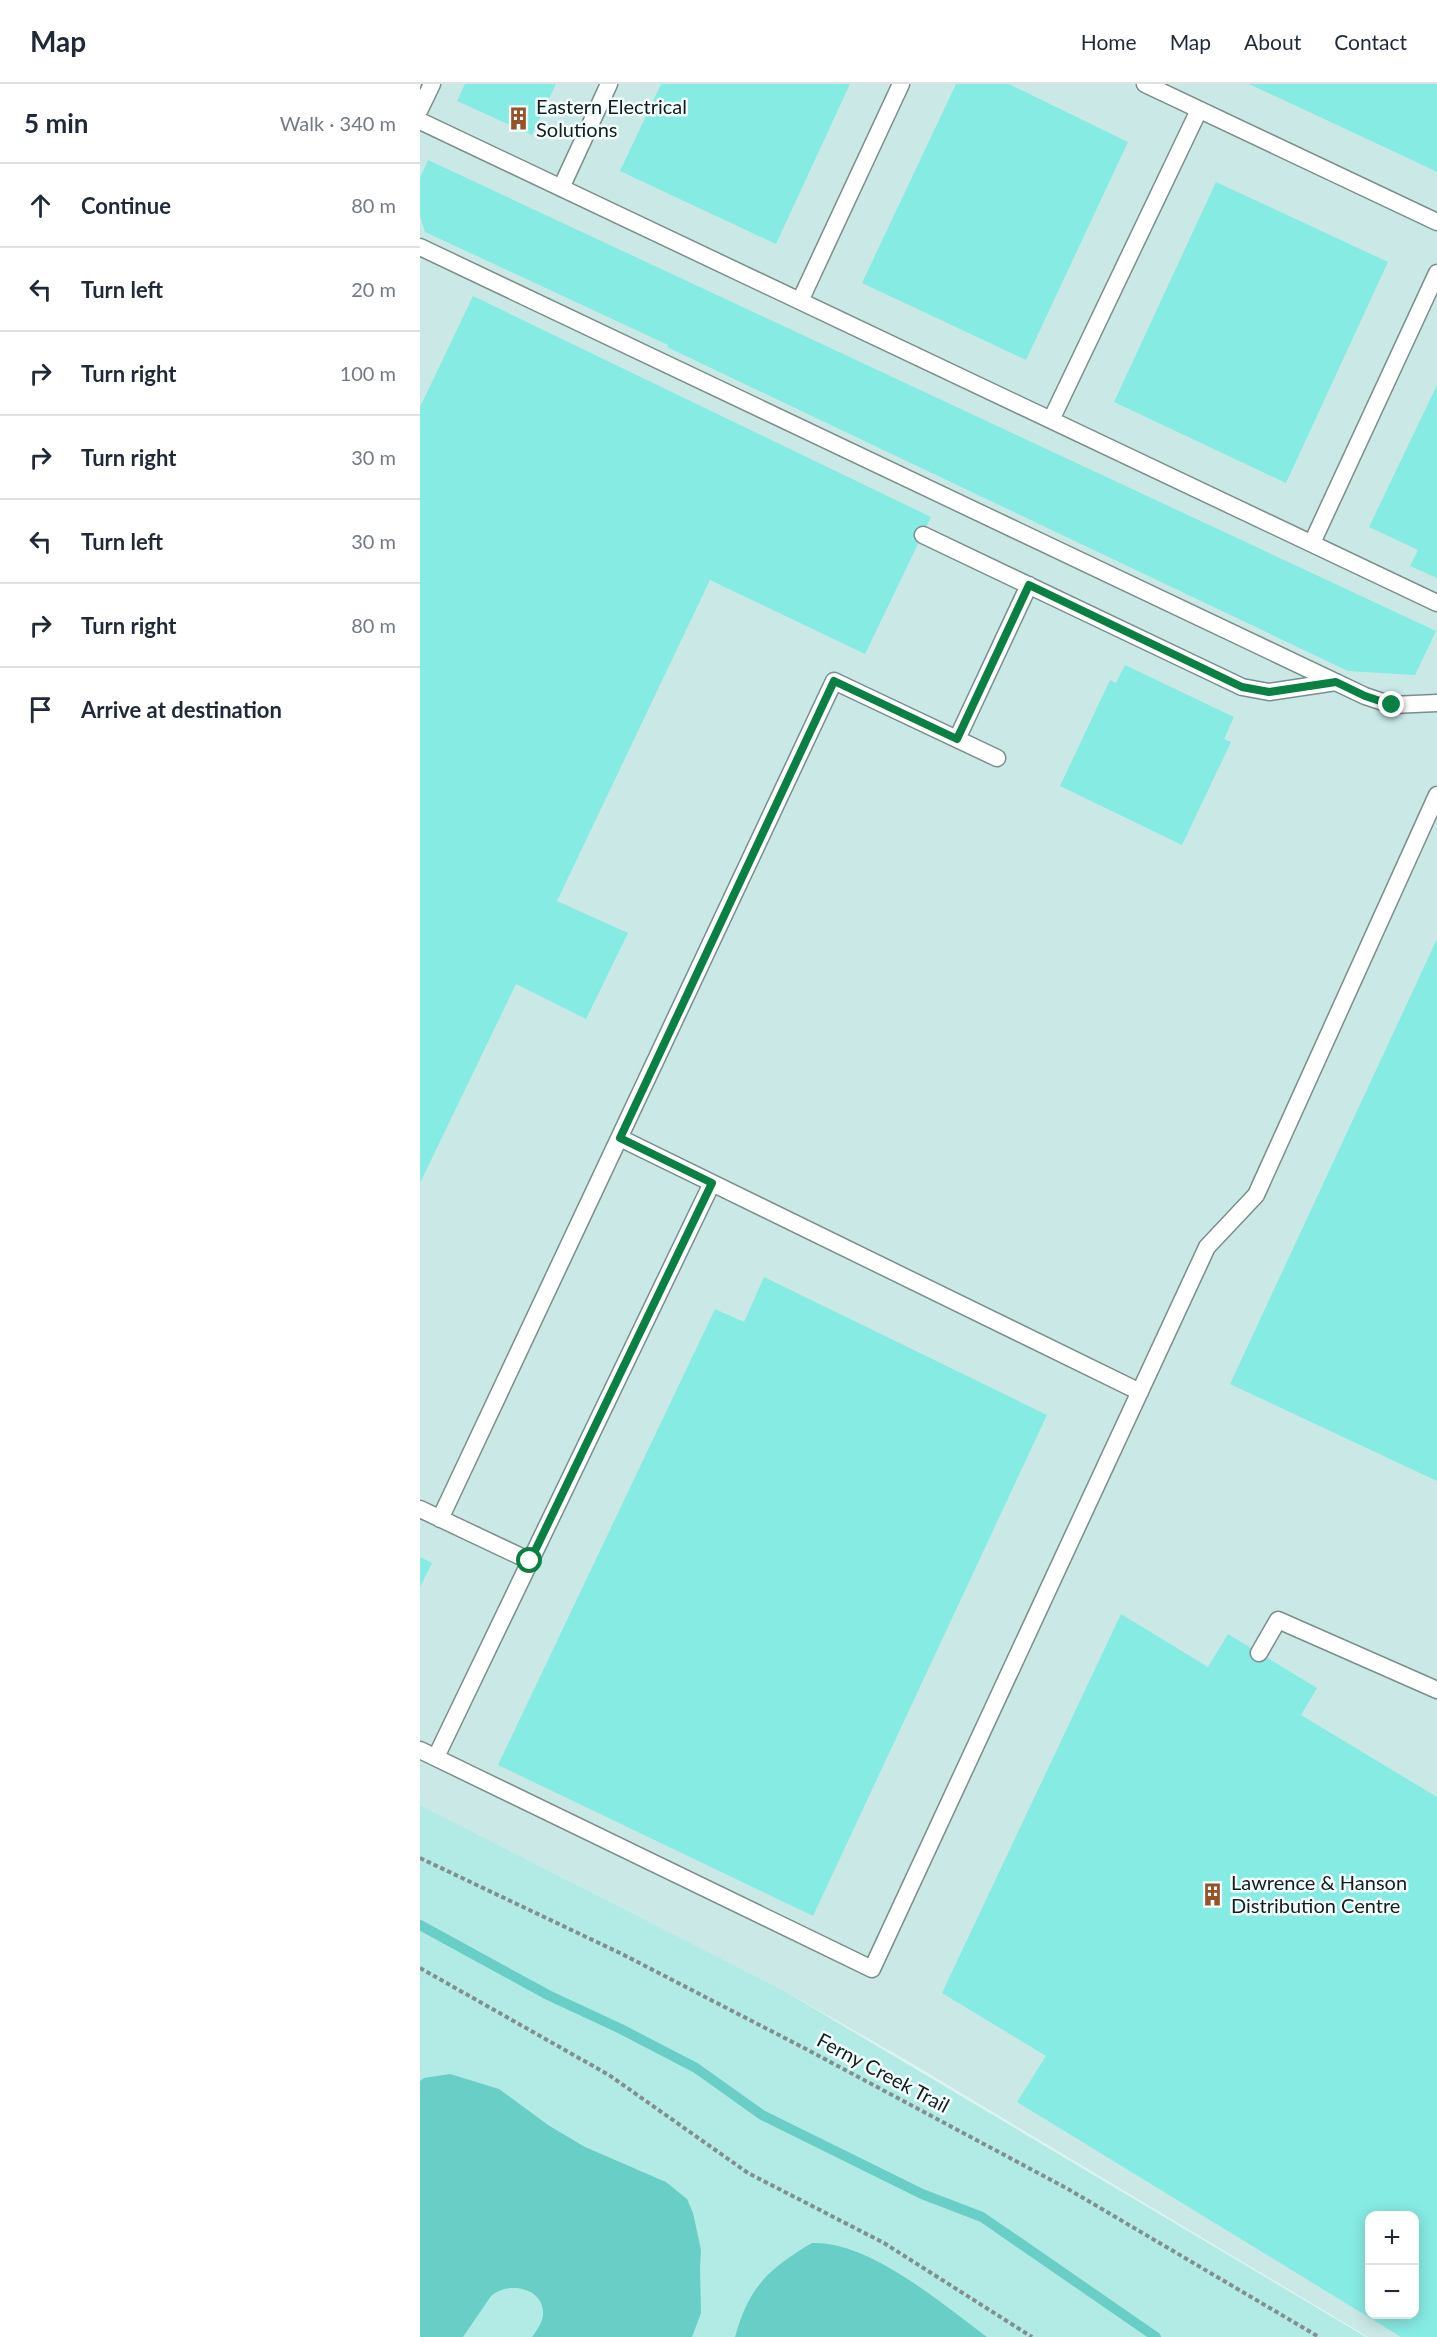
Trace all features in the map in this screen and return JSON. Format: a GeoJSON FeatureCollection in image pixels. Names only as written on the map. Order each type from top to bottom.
{"type":"FeatureCollection","features":[{"type":"Feature","properties":{"kind":"lane"},"geometry":{"type":"LineString","coordinates":[[420,109],[432,84]]}},
{"type":"Feature","properties":{"kind":"lane"},"geometry":{"type":"LineString","coordinates":[[561,188],[609,84]]}},
{"type":"Feature","properties":{"kind":"lane"},"geometry":{"type":"LineString","coordinates":[[800,301],[901,84]]}},
{"type":"Feature","properties":{"kind":"lane"},"geometry":{"type":"LineString","coordinates":[[1145,84],[1437,222]]}},
{"type":"Feature","properties":{"kind":"lane"},"geometry":{"type":"LineString","coordinates":[[1051,420],[1199,110]]}},
{"type":"Feature","properties":{"kind":"lane"},"geometry":{"type":"LineString","coordinates":[[420,121],[1437,603]]}},
{"type":"Feature","properties":{"kind":"lane"},"geometry":{"type":"LineString","coordinates":[[420,247],[1365,696],[1392,705],[1437,703]]}},
{"type":"Feature","properties":{"kind":"lane"},"geometry":{"type":"LineString","coordinates":[[1312,543],[1437,273]]}},
{"type":"Feature","properties":{"kind":"lane"},"geometry":{"type":"LineString","coordinates":[[923,535],[1242,687],[1269,692],[1336,682]]}},
{"type":"Feature","properties":{"kind":"lane"},"geometry":{"type":"LineString","coordinates":[[957,739],[1029,585]]}},
{"type":"Feature","properties":{"kind":"lane"},"geometry":{"type":"LineString","coordinates":[[440,1519],[834,681],[997,758]]}},
{"type":"Feature","properties":{"kind":"lane"},"geometry":{"type":"LineString","coordinates":[[420,1750],[872,1969],[1207,1247],[1256,1194],[1437,795]]}},
{"type":"Feature","properties":{"kind":"lane"},"geometry":{"type":"LineString","coordinates":[[620,1138],[1140,1392]]}},
{"type":"Feature","properties":{"kind":"lane"},"geometry":{"type":"LineString","coordinates":[[436,1757],[712,1183]]}},
{"type":"Feature","properties":{"kind":"lane"},"geometry":{"type":"LineString","coordinates":[[420,1509],[530,1561]]}},
{"type":"Feature","properties":{"kind":"lane"},"geometry":{"type":"LineString","coordinates":[[1259,1653],[1278,1620],[1437,1690]]}},
{"type":"Feature","properties":{"kind":"path","name":"Ferny Creek Trail"},"geometry":{"type":"LineString","coordinates":[[420,1858],[622,1954],[806,2049],[1068,2189],[1319,2337]]}},
{"type":"Feature","properties":{"kind":"path"},"geometry":{"type":"LineString","coordinates":[[420,1968],[609,2075],[748,2173],[884,2243],[1032,2337]]}},
{"type":"Feature","properties":{"kind":"shaded area"},"geometry":{"type":"Polygon","coordinates":[[[420,84],[1437,84],[1437,2337],[1368,2337],[911,2063],[783,1990],[420,1805],[420,84]]]}},
{"type":"Feature","properties":{"kind":"shaded area"},"geometry":{"type":"Polygon","coordinates":[[[420,1805],[783,1990],[1366,2337],[420,2337],[420,1805]]]}},
{"type":"Feature","properties":{"kind":"shaded area"},"geometry":{"type":"Polygon","coordinates":[[[450,2074],[499,2089],[548,2125],[585,2147],[666,2182],[687,2199],[693,2213],[701,2250],[701,2313],[692,2337],[532,2337],[542,2318],[541,2303],[530,2292],[514,2288],[505,2289],[491,2296],[463,2337],[420,2337],[420,2081],[424,2078],[450,2074]]]}},
{"type":"Feature","properties":{"kind":"shaded area"},"geometry":{"type":"Polygon","coordinates":[[[812,2243],[834,2245],[881,2263],[927,2292],[987,2337],[735,2337],[747,2305],[762,2281],[783,2262],[812,2243]]]}},
{"type":"Feature","properties":{"kind":"building","name":"Eastern Electrical Solutions"},"geometry":{"type":"Polygon","coordinates":[[[465,84],[556,84],[532,135],[457,101],[465,84]]]}},
{"type":"Feature","properties":{"kind":"building"},"geometry":{"type":"Polygon","coordinates":[[[661,84],[850,84],[776,244],[620,171],[661,84]]]}},
{"type":"Feature","properties":{"kind":"building"},"geometry":{"type":"Polygon","coordinates":[[[956,84],[1009,84],[1128,142],[1026,360],[862,283],[956,84]]]}},
{"type":"Feature","properties":{"kind":"building"},"geometry":{"type":"Polygon","coordinates":[[[1249,84],[1437,84],[1437,172],[1410,159],[1249,84]]]}},
{"type":"Feature","properties":{"kind":"building"},"geometry":{"type":"Polygon","coordinates":[[[428,160],[1436,631],[1415,675],[1348,671],[667,347],[668,345],[425,232],[420,216],[420,178],[428,160]]]}},
{"type":"Feature","properties":{"kind":"building"},"geometry":{"type":"Polygon","coordinates":[[[1216,182],[1388,262],[1286,483],[1114,402],[1216,182]]]}},
{"type":"Feature","properties":{"kind":"building"},"geometry":{"type":"Polygon","coordinates":[[[473,296],[931,517],[865,654],[710,580],[557,901],[628,933],[586,1019],[516,984],[420,1183],[420,407],[473,296]]]}},
{"type":"Feature","properties":{"kind":"building"},"geometry":{"type":"Polygon","coordinates":[[[1437,385],[1437,578],[1410,566],[1418,550],[1369,527],[1437,385]]]}},
{"type":"Feature","properties":{"kind":"building"},"geometry":{"type":"Polygon","coordinates":[[[1125,665],[1234,717],[1224,739],[1231,742],[1182,845],[1060,786],[1110,680],[1116,683],[1125,665]]]}},
{"type":"Feature","properties":{"kind":"building"},"geometry":{"type":"Polygon","coordinates":[[[1437,939],[1437,1481],[1230,1384],[1437,939]]]}},
{"type":"Feature","properties":{"kind":"building"},"geometry":{"type":"Polygon","coordinates":[[[764,1277],[1047,1415],[813,1916],[498,1765],[715,1309],[744,1322],[764,1277]]]}},
{"type":"Feature","properties":{"kind":"building"},"geometry":{"type":"Polygon","coordinates":[[[420,1557],[432,1563],[420,1587],[420,1557]]]}},
{"type":"Feature","properties":{"kind":"building","name":"Lawrence & Hanson Distribution Centre"},"geometry":{"type":"Polygon","coordinates":[[[1121,1614],[1208,1667],[1228,1634],[1317,1688],[1301,1715],[1437,1797],[1437,2337],[1401,2337],[1372,2319],[1419,2319],[1419,2211],[1365,2211],[1365,2315],[1017,2102],[1046,2056],[942,1993],[1121,1614]]]}},
{"type":"Feature","properties":{"kind":"waterway"},"geometry":{"type":"LineString","coordinates":[[420,1925],[548,1995],[696,2068],[762,2115],[922,2194],[982,2217],[1156,2337]]}},
{"type":"Feature","properties":{"kind":"place","name":"Eastern Electrical Solutions"},"geometry":{"type":"Point","coordinates":[518,118]}},
{"type":"Feature","properties":{"kind":"place","name":"Lawrence & Hanson Distribution Centre"},"geometry":{"type":"Point","coordinates":[1213,1895]}},
{"type":"Feature","properties":{"kind":"route"},"geometry":{"type":"LineString","coordinates":[[530,1561],[712,1183],[620,1138],[834,681],[957,739],[1029,585],[1242,687],[1269,692],[1336,682],[1365,696],[1392,705]]}}]}
